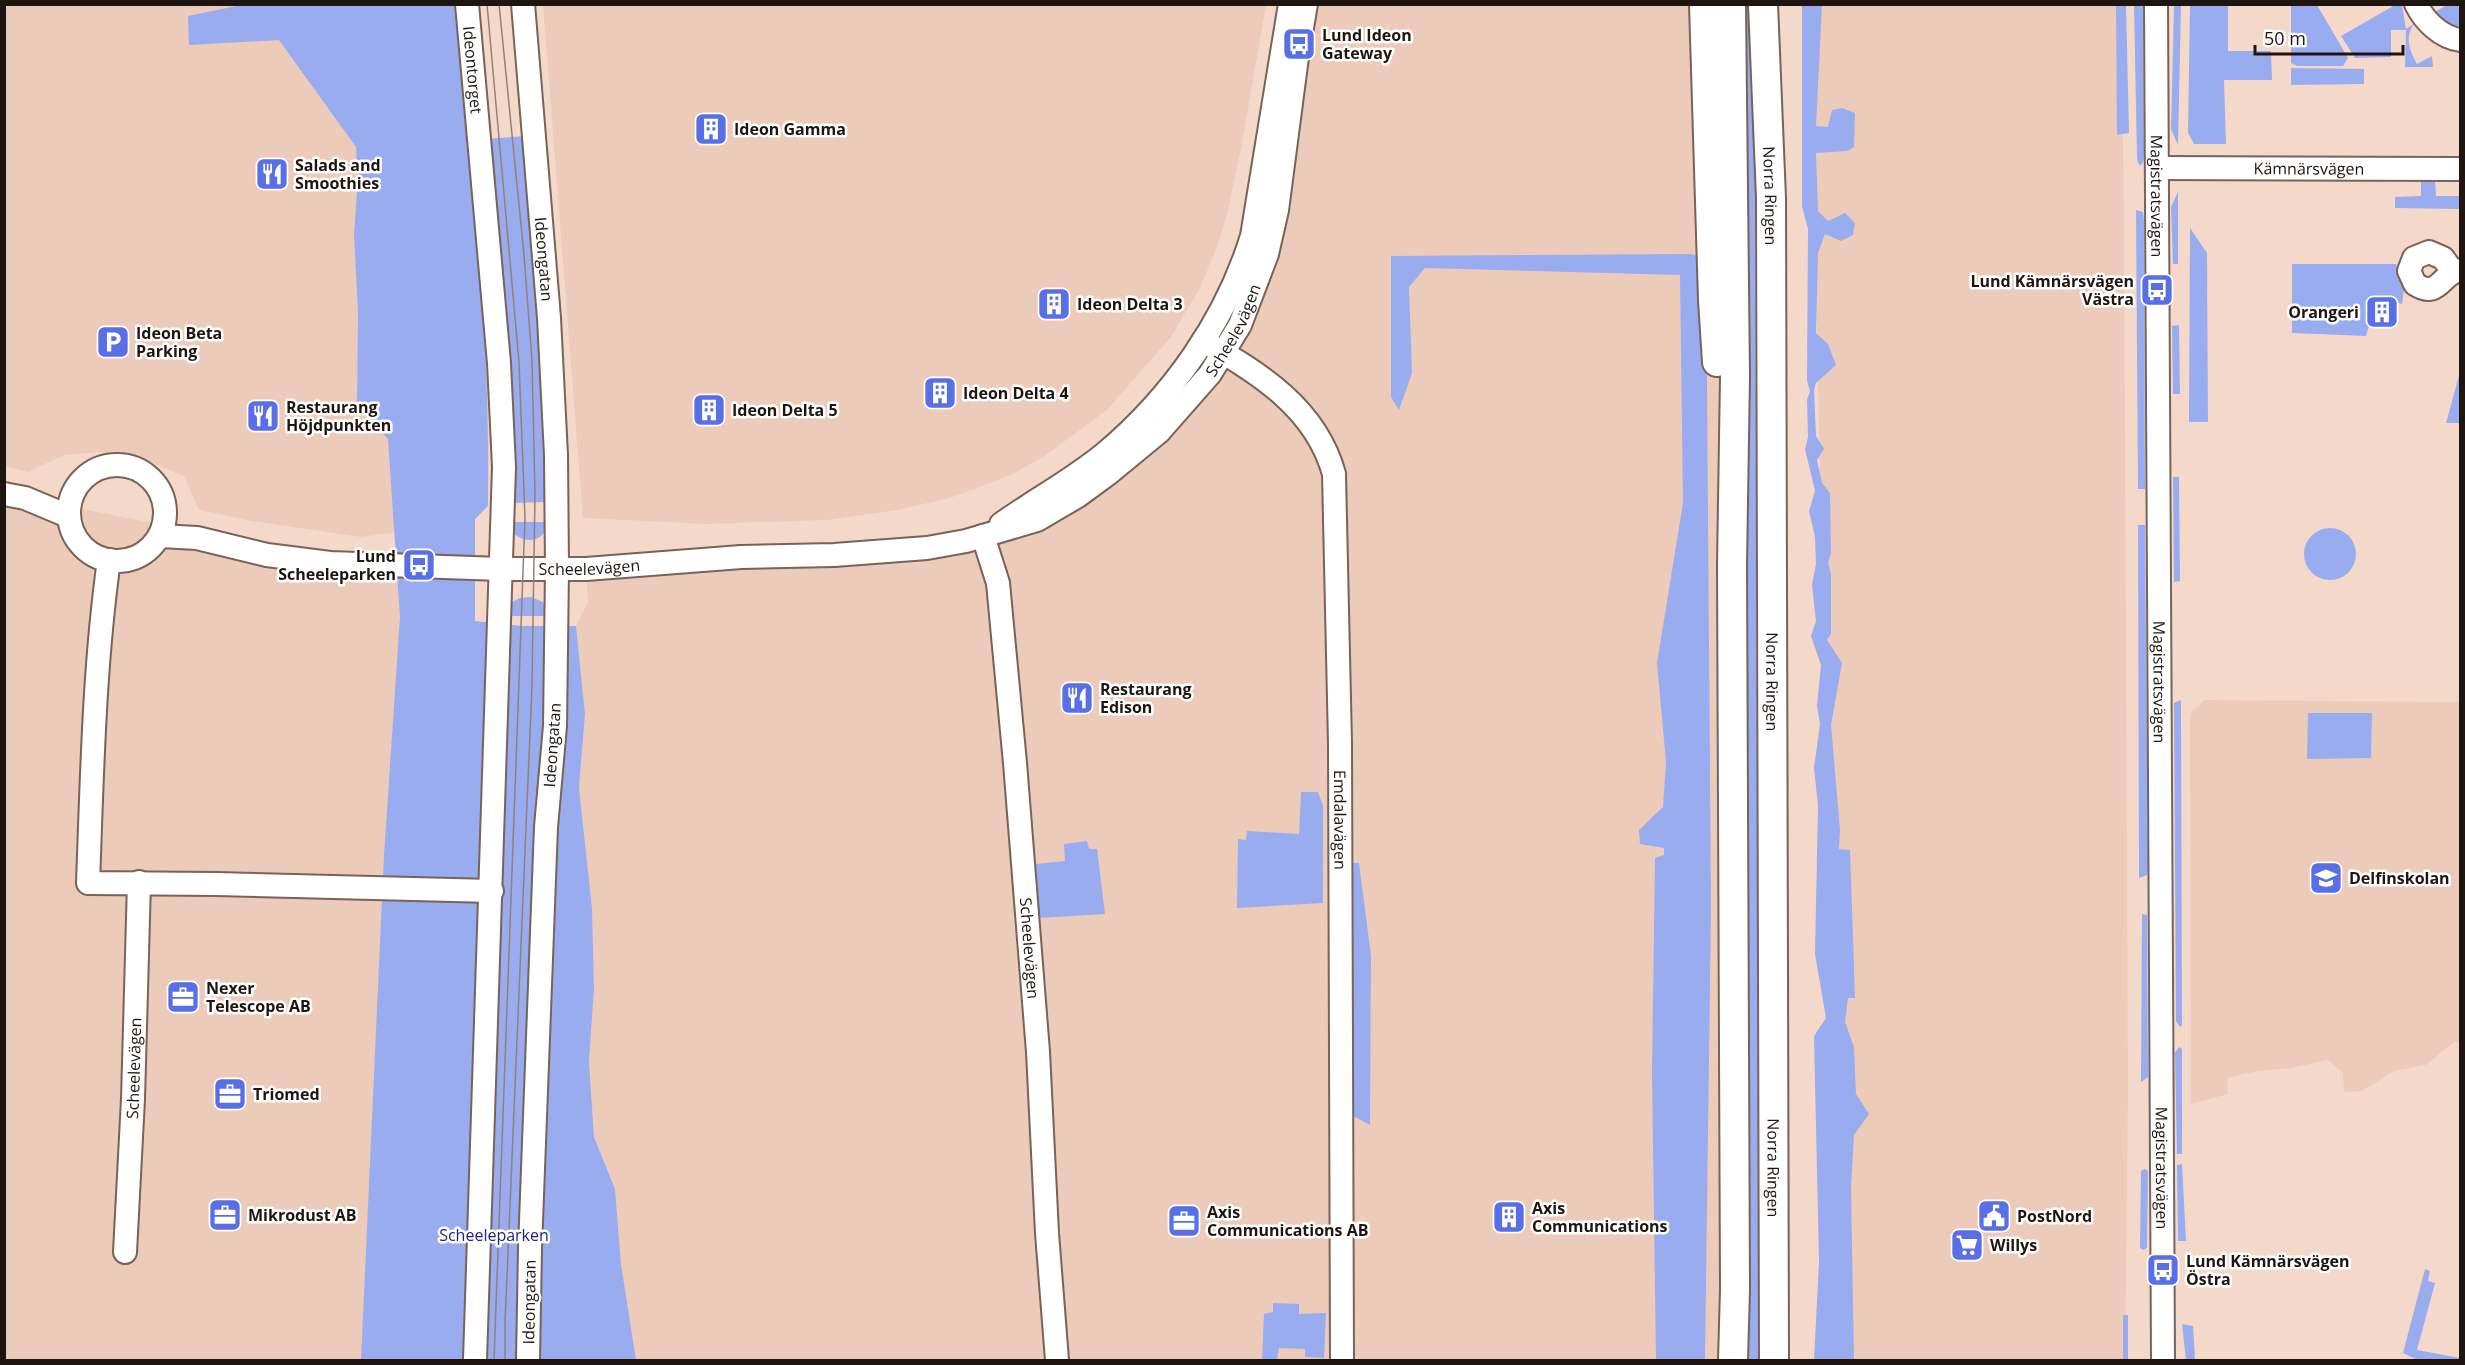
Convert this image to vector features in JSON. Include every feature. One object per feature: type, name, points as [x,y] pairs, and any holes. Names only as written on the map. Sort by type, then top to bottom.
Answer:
[{"type":"main road","points":[[1704,4],[1713,300],[1732,565]]},
{"type":"main road","points":[[1731,4],[1735,364],[1732,565],[1735,1256],[1733,1360]]},
{"type":"main road","name":"Norra Ringen","points":[[1763,4],[1771,210],[1774,1360]]},
{"type":"street","name":"Ideontorget","points":[[467,4],[499,363],[504,518],[501,569]]},
{"type":"street","name":"Ideongatan","points":[[523,4],[549,318],[556,455],[557,569],[555,726],[546,827],[528,1360]]},
{"type":"street","name":"Scheelevägen","points":[[983,536],[1103,454],[1166,393],[1203,340],[1226,301],[1246,256],[1252,236],[1290,4]]},
{"type":"street","name":"Scheelevägen","points":[[163,526],[196,538],[267,555],[330,562],[501,569],[598,569],[741,557],[834,555],[908,550],[947,545],[1037,520],[1078,496],[1159,432],[1210,374],[1246,312],[1267,254],[1277,210],[1306,4]]},
{"type":"street","name":"Magistratsvägen","points":[[2156,4],[2163,1360]]},
{"type":"street","points":[[2416,4],[2438,31],[2460,40]]},
{"type":"street","name":"Kämnärsvägen","points":[[2157,168],[2460,169]]},
{"type":"street","name":"Emdalavägen","points":[[1203,340],[1224,352],[1275,389],[1304,415],[1323,445],[1335,481],[1340,744],[1342,1360]]},
{"type":"street","points":[[111,464],[137,468],[155,482],[165,502],[163,526],[151,549],[136,559],[110,560],[89,551],[73,534],[68,516],[73,493],[84,478],[111,464]]},
{"type":"street","points":[[15,496],[73,493]]},
{"type":"street","points":[[15,496],[68,516]]},
{"type":"street","name":"Scheelevägen","points":[[983,536],[998,583],[1014,753],[1038,1052],[1047,1233],[1058,1360]]},
{"type":"street","points":[[110,560],[103,602],[96,699],[88,883],[139,882],[492,891]]},
{"type":"street","points":[[475,1360],[501,569]]},
{"type":"street","name":"Scheelevägen","points":[[125,1252],[133,1099],[139,882]]},
{"type":"shaded area","points":[[543,4],[1266,5],[1243,138],[1228,211],[1217,247],[1200,288],[1171,337],[1107,410],[1046,455],[1013,474],[950,498],[897,510],[827,520],[706,524],[583,518]]},
{"type":"shaded area","points":[[4,5],[462,5],[483,271],[489,448],[488,506],[399,532],[361,537],[252,521],[199,510],[184,476],[134,455],[100,452],[64,455],[28,472],[5,466]]},
{"type":"shaded area","points":[[1306,5],[1731,5],[1733,1360],[636,1360],[621,1264],[615,1189],[594,1137],[589,1062],[594,989],[592,908],[579,788],[585,714],[576,626],[588,602],[586,569],[966,541],[1189,398],[1212,346]]},
{"type":"shaded area","points":[[1810,5],[2121,5],[2128,1091],[2125,1360],[1839,1360]]},
{"type":"shaded area","points":[[4,494],[154,523],[267,555],[419,565],[439,1360],[5,1360]]},
{"type":"shaded area","name":"Delfinskolan","points":[[2204,700],[2460,702],[2460,1042],[2454,1042],[2426,1065],[2394,1071],[2362,1091],[2344,1092],[2343,1073],[2328,1060],[2292,1068],[2258,1071],[2227,1078],[2228,1094],[2191,1104],[2190,714]]},
{"type":"green space","name":"Scheeleparken","points":[[246,4],[462,5],[481,255],[487,381],[488,506],[475,519],[475,621],[523,626],[576,626],[585,714],[579,788],[592,908],[594,989],[589,1062],[594,1137],[615,1189],[621,1264],[636,1360],[361,1360],[384,855],[400,617],[388,439],[357,407],[358,312],[354,235],[358,178],[356,147],[279,40],[189,45],[188,16]]},
{"type":"green space","points":[[1741,5],[1751,5],[1755,178],[1759,1360],[1746,1360]]},
{"type":"green space","points":[[1802,5],[1822,5],[1816,126],[1828,127],[1832,110],[1842,108],[1855,113],[1854,147],[1847,151],[1816,153],[1818,211],[1828,221],[1845,213],[1855,223],[1853,235],[1841,241],[1825,234],[1818,253],[1816,333],[1828,344],[1836,365],[1816,383],[1814,390],[1816,436],[1824,449],[1817,460],[1822,483],[1830,493],[1831,553],[1828,563],[1831,574],[1831,634],[1827,640],[1842,663],[1831,725],[1840,830],[1839,849],[1850,850],[1855,998],[1848,998],[1845,1022],[1854,1047],[1856,1094],[1869,1114],[1854,1135],[1851,1188],[1854,1360],[1814,1360],[1819,1262],[1814,1036],[1826,1018],[1815,954],[1818,806],[1814,768],[1820,724],[1817,706],[1821,665],[1811,636],[1816,621],[1812,585],[1816,564],[1815,537],[1809,511],[1815,491],[1805,449],[1808,437],[1807,400],[1810,391],[1807,381],[1808,229],[1802,206]]},
{"type":"green space","points":[[2116,5],[2126,5],[2129,133],[2117,135]]},
{"type":"green space","points":[[2134,5],[2143,5],[2144,159],[2141,166],[2137,158]]},
{"type":"green space","points":[[2174,5],[2181,5],[2178,145],[2171,129]]},
{"type":"green space","points":[[2190,5],[2228,5],[2228,51],[2271,51],[2272,80],[2224,80],[2226,144],[2194,144],[2188,133]]},
{"type":"green space","points":[[2291,5],[2317,5],[2348,58],[2343,66],[2297,66],[2291,63]]},
{"type":"green space","points":[[2395,5],[2402,5],[2406,29],[2414,24],[2409,39],[2410,49],[2417,64],[2432,56],[2433,67],[2405,67],[2406,30],[2391,30],[2391,57],[2355,58],[2341,36]]},
{"type":"green space","points":[[2447,5],[2460,5],[2460,23],[2455,31],[2435,17],[2435,12]]},
{"type":"green space","points":[[2291,68],[2364,69],[2364,84],[2291,85]]},
{"type":"green space","points":[[526,136],[544,359],[549,502],[510,503],[484,139]]},
{"type":"green space","points":[[2421,181],[2435,181],[2436,196],[2460,196],[2460,209],[2395,208],[2395,197],[2421,196]]},
{"type":"green space","points":[[2178,192],[2178,264],[2173,264],[2171,207]]},
{"type":"green space","points":[[2136,210],[2143,212],[2144,220],[2145,489],[2138,489]]},
{"type":"green space","points":[[2190,228],[2207,253],[2208,422],[2189,422]]},
{"type":"green space","points":[[1689,254],[1706,256],[1711,906],[1705,1360],[1656,1360],[1652,1073],[1655,858],[1664,855],[1664,848],[1640,844],[1639,830],[1663,807],[1666,762],[1657,663],[1683,503],[1680,275],[1425,268],[1409,287],[1412,373],[1399,410],[1391,397],[1391,256]]},
{"type":"green space","points":[[2292,264],[2396,264],[2404,290],[2402,304],[2377,297],[2366,336],[2292,333]]},
{"type":"green space","points":[[2179,325],[2180,394],[2173,394],[2172,326]]},
{"type":"green space","points":[[2460,372],[2460,423],[2446,423]]},
{"type":"green space","points":[[2173,477],[2179,477],[2180,581],[2174,582]]},
{"type":"green space","points":[[510,522],[549,522],[544,533],[536,539],[526,540],[514,534]]},
{"type":"green space","points":[[2138,525],[2145,525],[2148,869],[2147,875],[2139,878]]},
{"type":"green space","points":[[2325,528],[2335,528],[2349,535],[2356,554],[2349,573],[2335,580],[2325,580],[2315,576],[2308,569],[2304,559],[2304,549],[2308,539],[2315,532]]},
{"type":"green space","points":[[531,597],[543,602],[547,616],[508,616],[512,602],[520,598]]},
{"type":"green space","points":[[2181,700],[2182,1025],[2180,1027],[2176,1021],[2174,703]]},
{"type":"green space","points":[[2308,713],[2372,713],[2371,758],[2307,759]]},
{"type":"green space","points":[[1301,792],[1318,792],[1323,806],[1323,903],[1237,908],[1238,839],[1246,840],[1247,831],[1299,834]]},
{"type":"green space","points":[[1087,841],[1089,849],[1097,849],[1105,914],[1039,918],[1036,864],[1065,861],[1064,844]]},
{"type":"green space","points":[[1348,863],[1359,863],[1371,956],[1370,1125],[1353,1116],[1353,958]]},
{"type":"green space","points":[[2142,914],[2147,915],[2148,1077],[2141,1082]]},
{"type":"green space","points":[[2179,1047],[2182,1049],[2182,1154],[2177,1154],[2175,1053]]},
{"type":"green space","points":[[2182,1164],[2186,1241],[2178,1241],[2177,1165]]},
{"type":"green space","points":[[2145,1169],[2148,1171],[2147,1248],[2143,1250],[2140,1248],[2141,1171]]},
{"type":"green space","points":[[2425,1269],[2430,1271],[2428,1281],[2435,1283],[2417,1350],[2460,1358],[2460,1360],[2418,1360],[2403,1353]]},
{"type":"green space","points":[[1273,1303],[1299,1304],[1299,1314],[1326,1313],[1324,1358],[1305,1357],[1305,1349],[1279,1348],[1277,1360],[1262,1360],[1264,1314],[1273,1312]]},
{"type":"green space","points":[[2123,1315],[2128,1315],[2128,1360],[2123,1360]]},
{"type":"green space","points":[[2182,1324],[2193,1326],[2195,1360],[2186,1360]]},
{"type":"tram line","points":[[487,4],[519,362],[525,518],[494,1360]]},
{"type":"tram line","points":[[499,4],[532,360],[535,494],[532,686],[505,1360]]},
{"type":"place","name":"Lund Ideon Gateway","points":[[1299,44]]},
{"type":"place","name":"Ideon Gamma","points":[[711,129]]},
{"type":"place","name":"Salads and Smoothies","points":[[272,174]]},
{"type":"place","name":"Lund Kämnärsvägen Västra","points":[[2157,290]]},
{"type":"place","name":"Ideon Delta 3","points":[[1054,304]]},
{"type":"place","name":"Orangeri","points":[[2382,312]]},
{"type":"place","name":"Ideon Beta Parking","points":[[113,342]]},
{"type":"place","name":"Ideon Delta 4","points":[[940,393]]},
{"type":"place","name":"Ideon Delta 5","points":[[709,410]]},
{"type":"place","name":"Restaurang Höjdpunkten","points":[[263,416]]},
{"type":"place","name":"Lund Scheeleparken","points":[[419,565]]},
{"type":"place","name":"Restaurang Edison","points":[[1077,698]]},
{"type":"place","name":"Delfinskolan","points":[[2326,878]]},
{"type":"place","name":"Nexer Telescope AB","points":[[183,997]]},
{"type":"place","name":"Triomed","points":[[230,1094]]},
{"type":"place","name":"Mikrodust AB","points":[[225,1215]]},
{"type":"place","name":"PostNord","points":[[1994,1216]]},
{"type":"place","name":"Axis Communications","points":[[1509,1217]]},
{"type":"place","name":"Axis Communications AB","points":[[1184,1221]]},
{"type":"place","name":"Willys","points":[[1967,1245]]},
{"type":"place","name":"Lund Kämnärsvägen Östra","points":[[2163,1270]]}]
